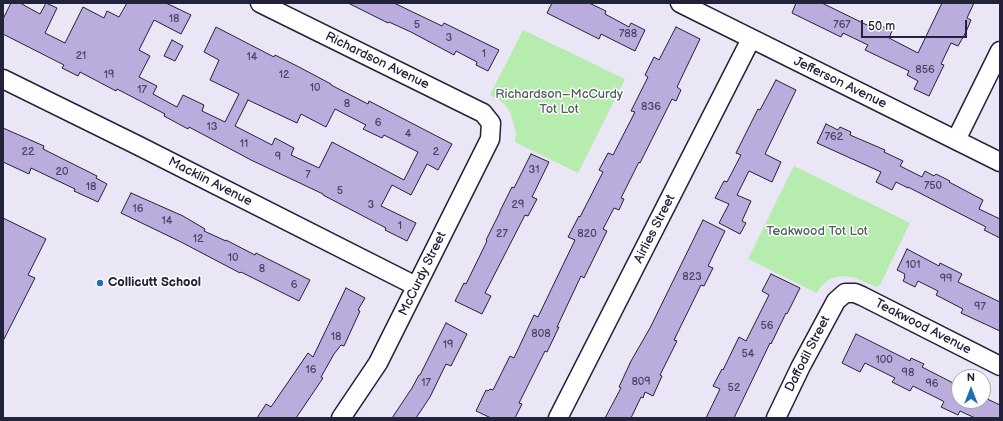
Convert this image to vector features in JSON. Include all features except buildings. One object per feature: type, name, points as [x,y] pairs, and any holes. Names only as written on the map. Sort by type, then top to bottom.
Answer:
[{"type":"street","name":"Richardson Avenue","points":[[260,3],[482,113],[491,123]]},
{"type":"street","name":"Jefferson Avenue","points":[[680,3],[1000,162]]},
{"type":"street","name":"Airlies Street","points":[[558,418],[751,39]]},
{"type":"street","points":[[956,140],[1000,51]]},
{"type":"street","name":"Macklin Avenue","points":[[3,79],[416,286]]},
{"type":"street","name":"McCurdy Street","points":[[341,418],[378,363],[490,139],[491,123]]},
{"type":"street","name":"Teakwood Avenue","points":[[844,293],[854,293],[862,296],[1000,366]]},
{"type":"street","name":"Daffodil Street","points":[[776,418],[801,366],[836,301],[844,293]]},
{"type":"green space","name":"Richardson–McCurdy Tot Lot","points":[[523,30],[625,79],[578,173],[515,142],[516,133],[507,107],[501,101],[490,95]]},
{"type":"green space","name":"Teakwood Tot Lot","points":[[794,166],[910,223],[880,285],[877,287],[853,277],[840,276],[830,279],[822,285],[817,293],[748,259]]},
{"type":"place","name":"Collicutt School","points":[[100,283]]}]
